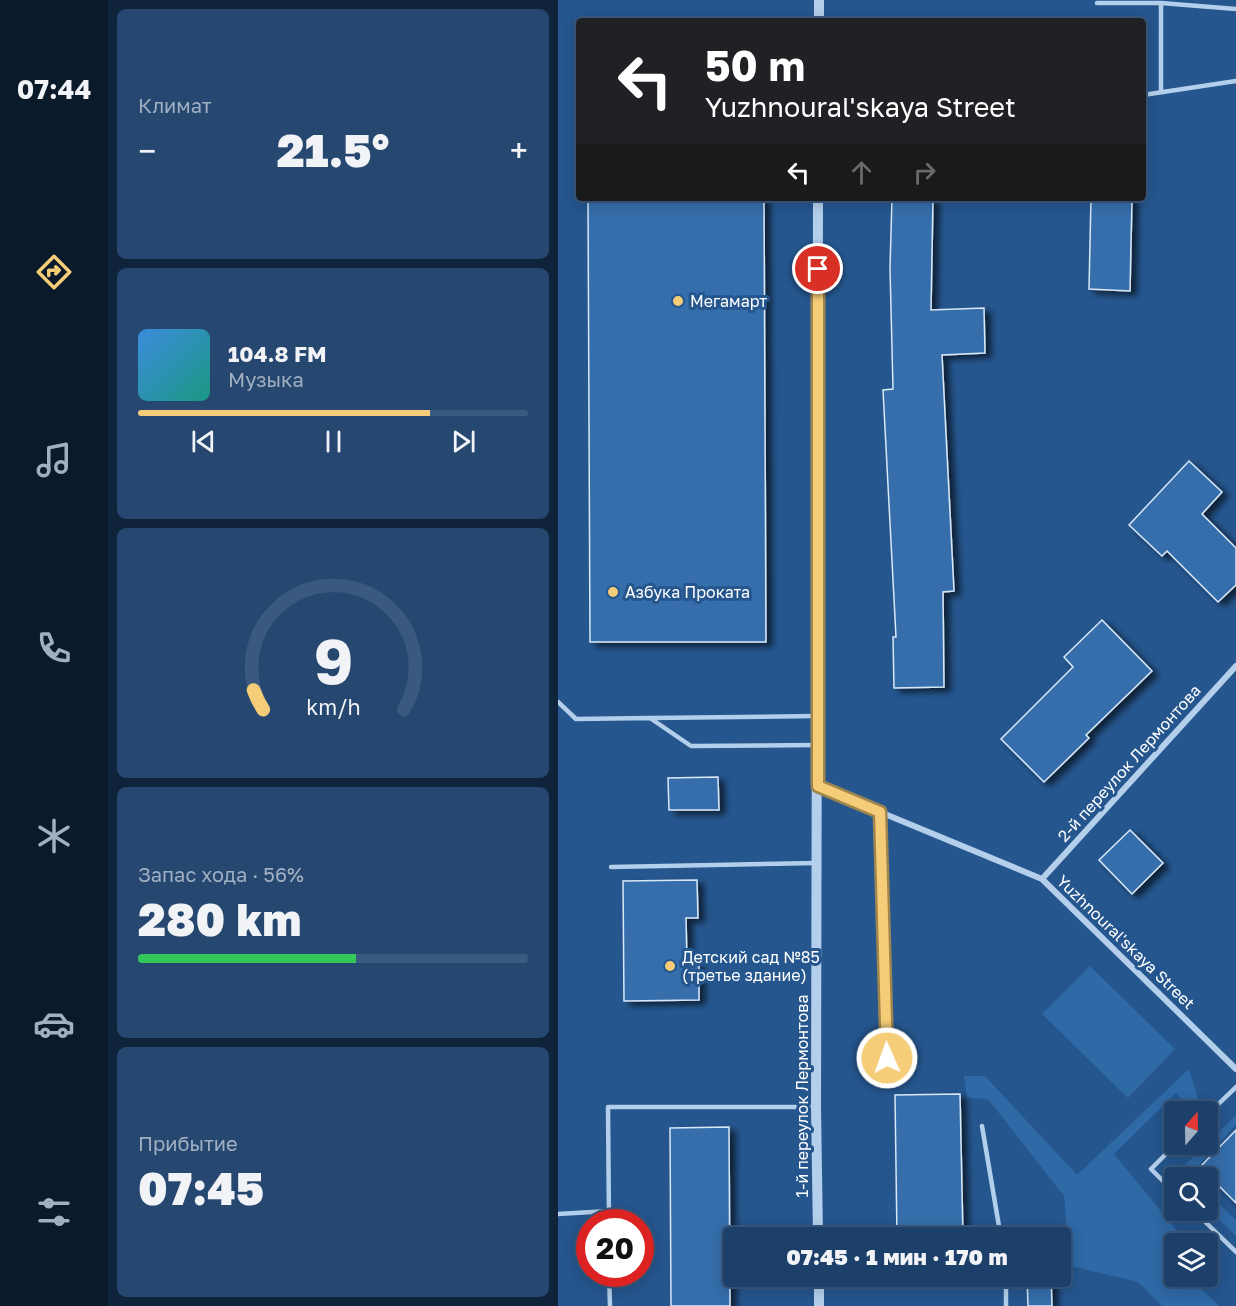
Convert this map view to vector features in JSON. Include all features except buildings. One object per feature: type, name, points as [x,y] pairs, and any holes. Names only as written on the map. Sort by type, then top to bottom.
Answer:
[{"type":"street","points":[[819,0],[819,18]]},
{"type":"street","name":"1-й переулок Лермонтова","points":[[818,201],[816,1107],[818,1227]]},
{"type":"street","name":"2-й переулок Лермонтова","points":[[1042,879],[1236,666]]},
{"type":"street","name":"Yuzhnoural'skaya Street","points":[[818,786],[1042,879],[1236,1069]]},
{"type":"street","points":[[819,1287],[819,1306]]},
{"type":"lane","points":[[1097,3],[1161,3],[1236,9]]},
{"type":"lane","points":[[1161,3],[1161,92]]},
{"type":"lane","points":[[1146,94],[1236,81]]},
{"type":"lane","points":[[558,702],[576,719],[818,716]]},
{"type":"lane","points":[[650,718],[691,746],[817,745]]},
{"type":"lane","points":[[880,812],[887,1058]]},
{"type":"lane","points":[[610,867],[817,863]]},
{"type":"lane","points":[[1218,1104],[1236,1087]]},
{"type":"lane","points":[[609,1209],[608,1107],[816,1107]]},
{"type":"lane","points":[[982,1126],[999,1227]]},
{"type":"lane","points":[[1164,1182],[1151,1169],[1165,1155]]},
{"type":"lane","points":[[558,1214],[576,1213]]},
{"type":"lane","points":[[1204,1221],[1236,1252]]},
{"type":"lane","points":[[609,1287],[610,1306]]},
{"type":"lane","points":[[1006,1287],[1006,1306]]},
{"type":"shaded area","points":[[1090,966],[1175,1049],[1128,1098],[1042,1014]]},
{"type":"shaded area","points":[[1189,1069],[1199,1101],[1184,1101],[1176,1093],[1168,1101],[1164,1101],[1164,1105],[1114,1154],[1164,1215],[1164,1221],[1169,1221],[1179,1233],[1164,1233],[1164,1287],[1199,1287],[1219,1306],[1162,1306],[1138,1282],[1071,1266],[1071,1227],[1067,1227],[1064,1196],[988,1099],[967,1098],[964,1076],[985,1076],[1077,1175]]},
{"type":"shaded area","points":[[1236,1115],[1236,1125],[1218,1144],[1218,1133]]},
{"type":"shaded area","points":[[1195,1155],[1208,1155],[1197,1167],[1184,1167]]},
{"type":"shaded area","points":[[1218,1205],[1236,1220],[1236,1236],[1218,1219]]},
{"type":"place","name":"Мегамарт","points":[[678,301]]},
{"type":"place","name":"Азбука Проката","points":[[613,592]]},
{"type":"place","name":"Детский сад №85 (третье здание)","points":[[670,966]]},
{"type":"route","points":[[818,269],[818,786],[880,812],[887,1058]]}]
